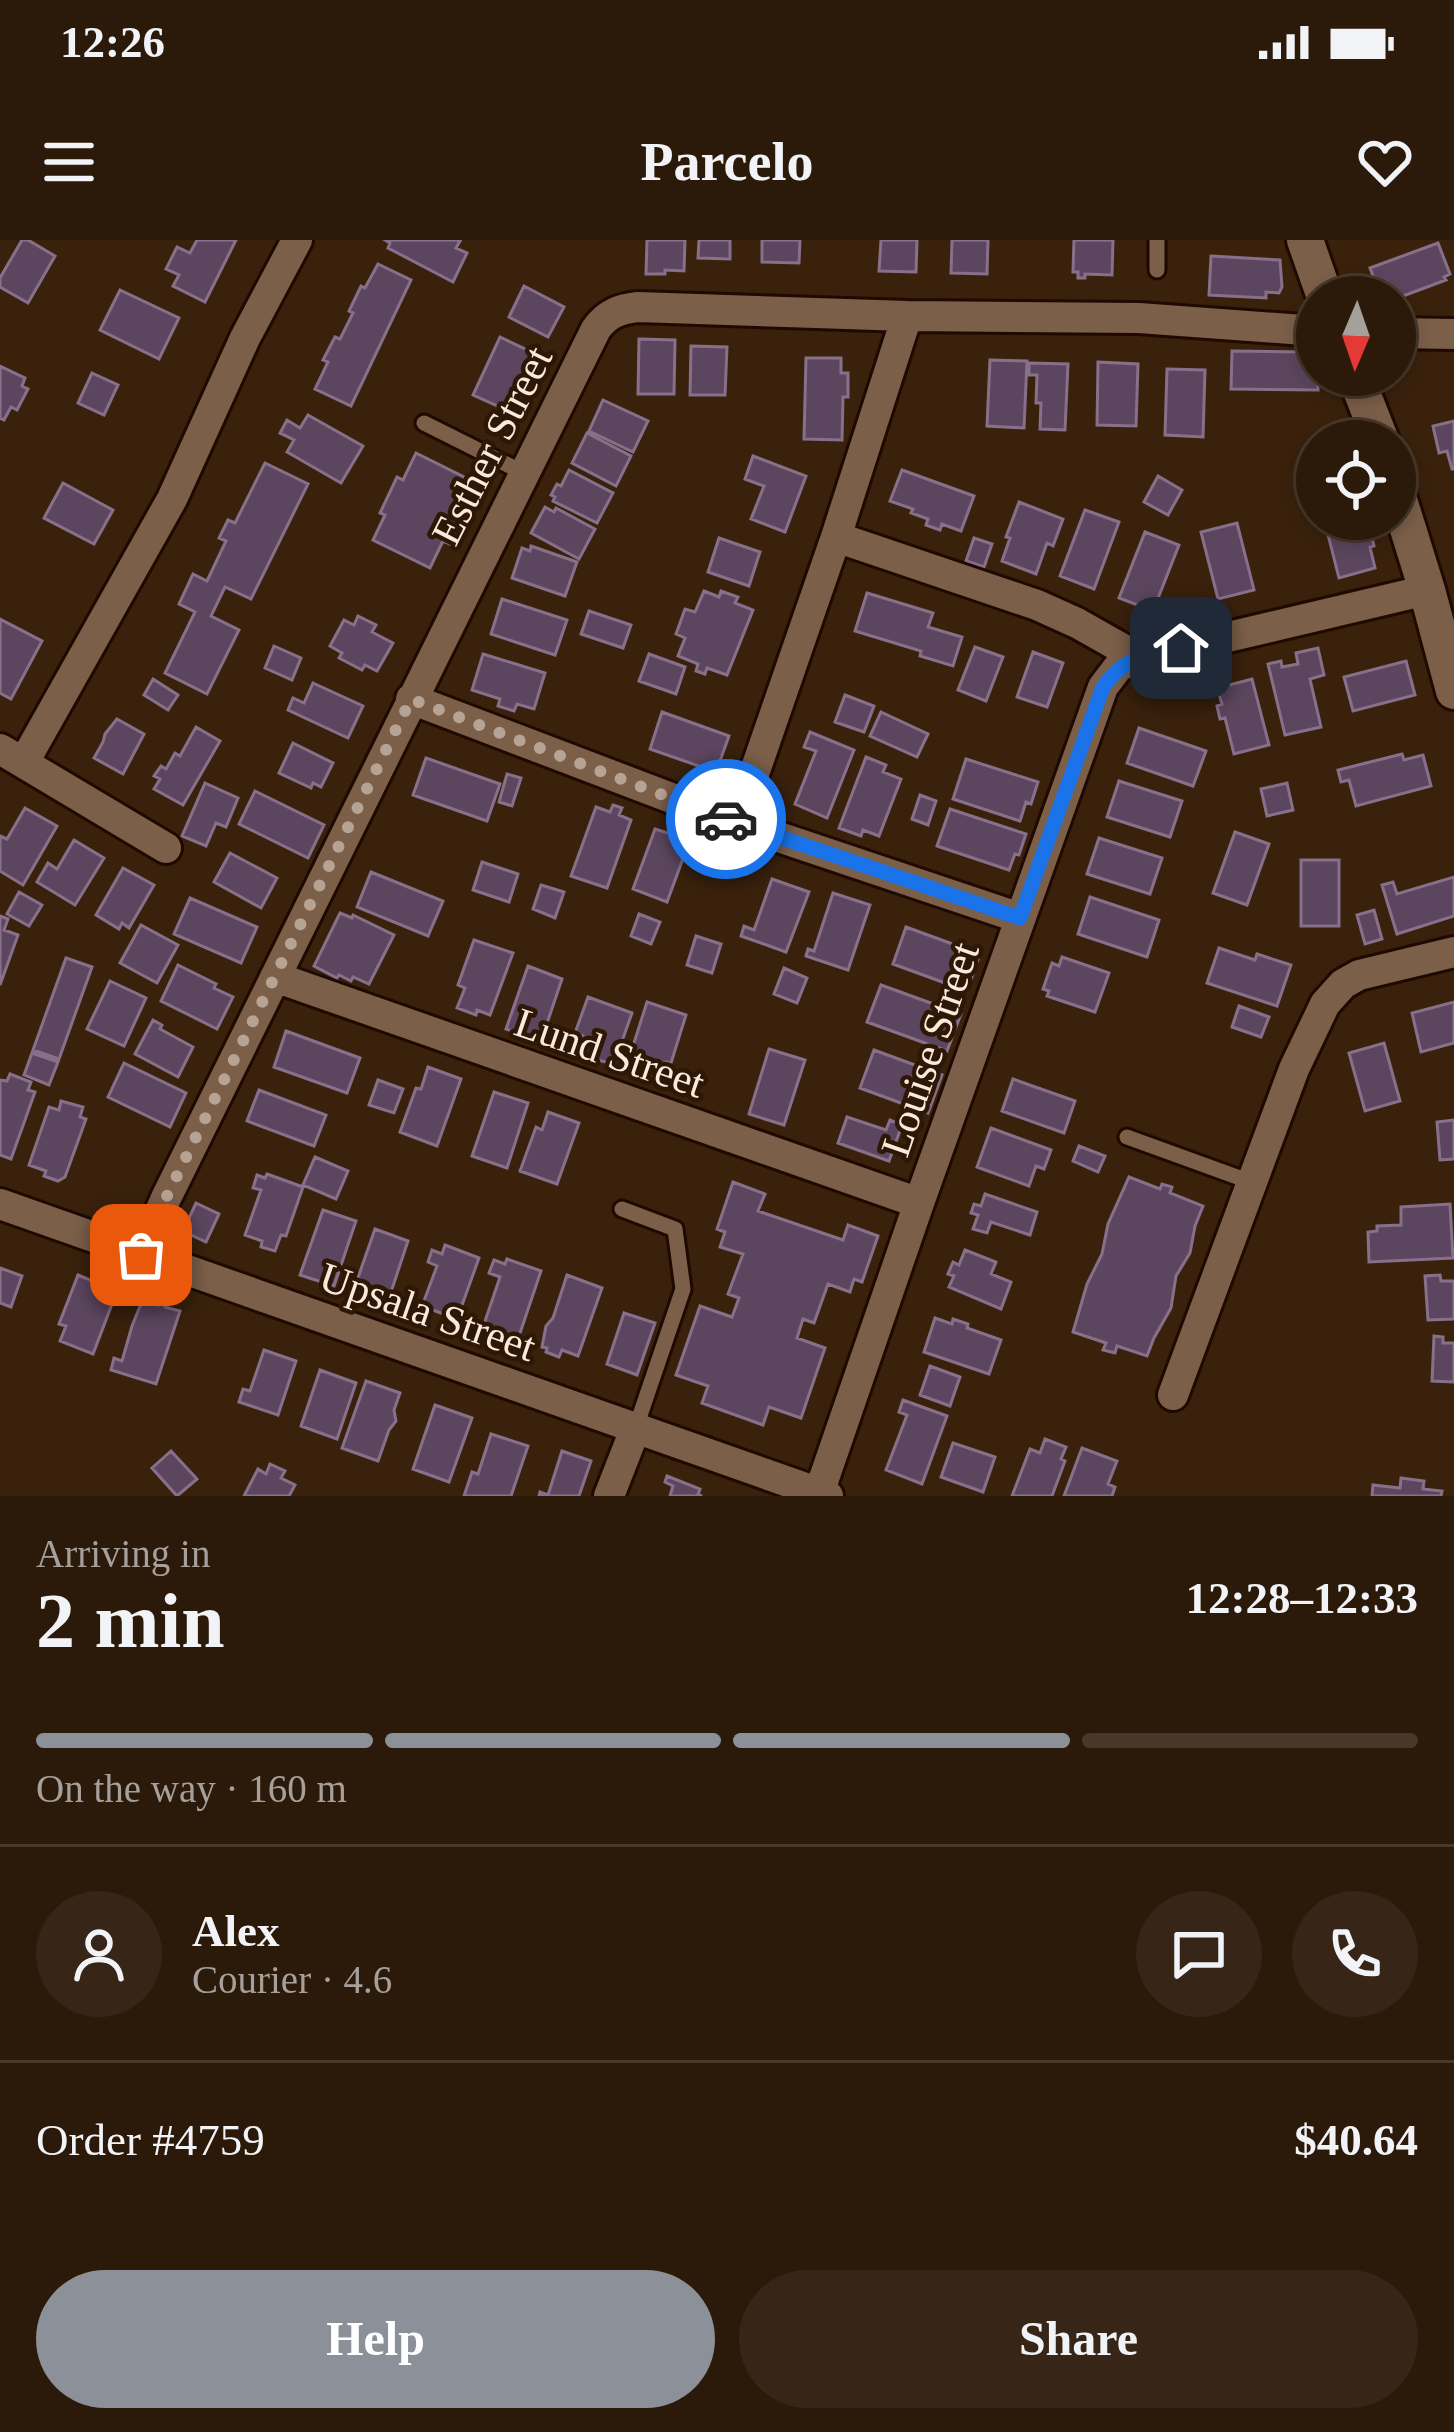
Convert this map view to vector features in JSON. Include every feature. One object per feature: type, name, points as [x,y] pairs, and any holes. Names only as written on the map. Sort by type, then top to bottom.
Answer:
[{"type":"street","points":[[166,848],[12,756],[172,499],[245,338],[297,240]]},
{"type":"street","points":[[1305,240],[1318,276]]},
{"type":"street","name":"Esther Street","points":[[141,1255],[411,699],[606,316],[638,307],[1139,318],[1296,329]]},
{"type":"street","points":[[737,823],[907,316]]},
{"type":"street","points":[[1416,333],[1454,334]]},
{"type":"street","points":[[836,537],[1037,605],[1138,658],[1427,590]]},
{"type":"street","points":[[1411,540],[1454,691]]},
{"type":"street","name":"Louise Street","points":[[824,1495],[919,1203],[1103,687],[1119,666],[1138,658]]},
{"type":"street","points":[[411,699],[737,823],[1020,918]]},
{"type":"street","points":[[1173,1394],[1294,1069],[1325,1004],[1359,975],[1454,952]]},
{"type":"street","name":"Lund Street","points":[[275,977],[919,1203]]},
{"type":"street","name":"Upsala Street","points":[[0,1204],[824,1495]]},
{"type":"street","points":[[609,1496],[636,1427]]},
{"type":"lane","points":[[1157,240],[1157,270]]},
{"type":"lane","points":[[424,423],[524,472]]},
{"type":"lane","points":[[1126,1137],[1251,1183]]},
{"type":"lane","points":[[622,1209],[676,1229],[682,1289],[636,1427]]},
{"type":"building","points":[[22,240],[55,256],[28,303],[0,287],[0,278]]},
{"type":"building","points":[[197,240],[236,240],[205,302],[173,286],[179,275],[166,269],[177,247],[190,253]]},
{"type":"building","points":[[385,240],[457,240],[456,248],[467,253],[453,282],[388,248],[390,243]]},
{"type":"building","points":[[647,240],[685,240],[684,271],[646,274]]},
{"type":"building","points":[[699,240],[730,240],[730,259],[698,258]]},
{"type":"building","points":[[762,240],[800,240],[799,263],[762,262]]},
{"type":"building","points":[[881,240],[917,240],[916,272],[879,271]]},
{"type":"building","points":[[952,240],[988,240],[987,274],[951,273]]},
{"type":"building","points":[[1074,240],[1113,240],[1112,275],[1078,278],[1078,272],[1073,272]]},
{"type":"building","points":[[1438,243],[1450,274],[1416,291],[1416,276],[1373,276],[1370,268]]},
{"type":"building","points":[[1211,256],[1280,260],[1282,287],[1279,293],[1266,292],[1266,298],[1209,295]]},
{"type":"building","points":[[378,264],[411,280],[351,406],[315,389],[328,362],[323,360],[335,337],[340,339],[361,286],[365,288]]},
{"type":"building","points":[[524,286],[564,307],[548,337],[509,317]]},
{"type":"building","points":[[120,290],[179,318],[159,359],[100,330]]},
{"type":"building","points":[[500,337],[540,356],[513,413],[473,395]]},
{"type":"building","points":[[639,339],[675,340],[674,394],[638,394]]},
{"type":"building","points":[[691,346],[727,347],[725,395],[690,395]]},
{"type":"building","points":[[1232,351],[1296,352],[1296,390],[1231,389]]},
{"type":"building","points":[[806,358],[841,358],[841,373],[848,373],[842,440],[804,439]]},
{"type":"building","points":[[990,360],[1027,361],[1024,428],[987,426]]},
{"type":"building","points":[[1098,362],[1138,364],[1136,426],[1097,425]]},
{"type":"building","points":[[1029,363],[1068,364],[1065,430],[1040,429],[1037,375],[1029,375]]},
{"type":"building","points":[[0,366],[25,378],[22,386],[28,389],[17,410],[11,407],[4,420],[0,418]]},
{"type":"building","points":[[1167,369],[1205,370],[1203,437],[1165,435]]},
{"type":"building","points":[[92,373],[118,385],[104,415],[78,403]]},
{"type":"building","points":[[603,400],[648,421],[633,452],[589,431]]},
{"type":"building","points":[[308,415],[363,446],[341,483],[287,452],[294,440],[280,433],[287,420],[300,428]]},
{"type":"building","points":[[1454,421],[1452,469],[1447,451],[1439,453],[1433,426]]},
{"type":"building","points":[[587,433],[631,456],[616,486],[572,463]]},
{"type":"building","points":[[416,453],[472,481],[459,507],[466,511],[450,544],[443,541],[430,568],[373,540],[397,477],[403,480]]},
{"type":"building","points":[[753,456],[806,476],[785,532],[751,519],[764,486],[745,479]]},
{"type":"building","points":[[265,463],[308,484],[251,599],[225,587],[211,616],[239,630],[207,694],[165,673],[195,612],[179,604],[193,574],[207,581],[226,541],[219,538],[228,520],[235,523]]},
{"type":"building","points":[[569,470],[613,493],[597,523],[553,501],[551,495]]},
{"type":"building","points":[[902,470],[974,496],[961,531],[942,524],[940,530],[926,525],[928,519],[911,513],[913,509],[890,501]]},
{"type":"building","points":[[1158,476],[1182,490],[1168,515],[1144,502]]},
{"type":"building","points":[[63,483],[113,510],[94,544],[44,518]]},
{"type":"building","points":[[1019,502],[1063,519],[1053,546],[1047,543],[1036,574],[1002,561]]},
{"type":"building","points":[[545,507],[595,529],[579,559],[531,533]]},
{"type":"building","points":[[1085,510],[1119,522],[1094,589],[1060,576]]},
{"type":"building","points":[[1237,523],[1254,590],[1218,599],[1201,532]]},
{"type":"building","points":[[1145,532],[1179,545],[1153,611],[1119,598]]},
{"type":"building","points":[[719,538],[760,552],[749,586],[708,572]]},
{"type":"building","points":[[974,538],[992,544],[984,567],[966,561]]},
{"type":"building","points":[[1329,540],[1373,540],[1375,568],[1339,578]]},
{"type":"building","points":[[531,546],[577,562],[565,596],[512,578],[522,548],[530,551]]},
{"type":"building","points":[[704,591],[738,597],[735,603],[753,610],[727,675],[707,668],[705,674],[696,671],[698,664],[678,656],[685,638],[676,634],[685,609],[695,612]]},
{"type":"building","points":[[867,593],[933,613],[928,627],[962,637],[953,666],[855,631]]},
{"type":"building","points":[[502,599],[567,620],[555,655],[491,634]]},
{"type":"building","points":[[589,611],[631,625],[623,648],[581,634]]},
{"type":"building","points":[[358,616],[376,625],[372,632],[393,643],[377,671],[365,665],[362,670],[339,658],[342,653],[330,646],[344,620],[354,625]]},
{"type":"building","points":[[0,619],[42,641],[11,699],[0,693]]},
{"type":"building","points":[[274,646],[301,658],[292,680],[265,668]]},
{"type":"building","points":[[975,647],[1003,657],[986,701],[958,690]]},
{"type":"building","points":[[1318,648],[1324,675],[1310,679],[1321,727],[1285,735],[1268,664],[1298,664],[1296,653]]},
{"type":"building","points":[[1033,652],[1063,663],[1047,707],[1017,697]]},
{"type":"building","points":[[483,654],[545,673],[534,709],[517,704],[514,711],[498,706],[500,699],[472,690]]},
{"type":"building","points":[[649,654],[685,667],[676,694],[639,681]]},
{"type":"building","points":[[1406,661],[1415,695],[1353,711],[1344,677]]},
{"type":"building","points":[[153,679],[178,695],[168,710],[144,695]]},
{"type":"building","points":[[1252,679],[1269,745],[1234,754],[1225,718],[1220,719],[1217,688]]},
{"type":"building","points":[[313,683],[363,706],[348,738],[288,710],[293,698],[304,703]]},
{"type":"building","points":[[845,695],[874,706],[864,732],[835,722]]},
{"type":"building","points":[[662,712],[729,736],[716,772],[650,749]]},
{"type":"building","points":[[881,712],[928,734],[917,757],[870,736]]},
{"type":"building","points":[[117,719],[144,734],[123,774],[94,758]]},
{"type":"building","points":[[196,727],[220,741],[183,805],[154,789],[160,779],[154,776],[161,766],[166,769],[175,753],[180,756]]},
{"type":"building","points":[[1139,728],[1206,751],[1193,786],[1127,763]]},
{"type":"building","points":[[810,732],[854,750],[827,818],[795,804],[816,751],[804,747]]},
{"type":"building","points":[[293,743],[333,763],[321,787],[313,783],[311,788],[279,773]]},
{"type":"building","points":[[1402,754],[1404,760],[1423,755],[1431,786],[1356,806],[1349,780],[1341,782],[1338,770]]},
{"type":"building","points":[[866,757],[886,765],[883,772],[901,779],[879,836],[839,828]]},
{"type":"building","points":[[426,758],[500,784],[487,821],[413,795]]},
{"type":"building","points":[[966,759],[1038,782],[1020,821],[953,799]]},
{"type":"building","points":[[507,774],[521,778],[512,806],[499,802]]},
{"type":"building","points":[[1119,781],[1182,801],[1170,837],[1107,817]]},
{"type":"building","points":[[205,783],[238,798],[226,827],[216,823],[206,846],[182,836]]},
{"type":"building","points":[[1287,783],[1293,810],[1267,816],[1261,789]]},
{"type":"building","points":[[255,791],[324,825],[308,858],[239,824]]},
{"type":"building","points":[[920,795],[936,801],[928,825],[912,819]]},
{"type":"building","points":[[613,805],[622,808],[619,815],[631,820],[607,888],[571,876],[596,807],[610,812]]},
{"type":"building","points":[[25,808],[57,826],[23,885],[0,871],[0,836],[7,839]]},
{"type":"building","points":[[950,809],[1026,834],[1009,870],[937,846]]},
{"type":"building","points":[[655,829],[688,845],[667,902],[633,889]]},
{"type":"building","points":[[1235,832],[1269,844],[1247,905],[1213,893]]},
{"type":"building","points":[[1099,838],[1162,858],[1150,894],[1087,874]]},
{"type":"building","points":[[74,840],[104,858],[75,905],[37,882],[48,863],[57,869]]},
{"type":"building","points":[[230,853],[277,878],[261,908],[214,882]]},
{"type":"building","points":[[1301,860],[1339,860],[1339,926],[1301,926]]},
{"type":"building","points":[[482,862],[518,874],[509,902],[473,890]]},
{"type":"building","points":[[123,868],[154,885],[129,928],[122,923],[119,929],[96,915]]},
{"type":"building","points":[[371,872],[443,901],[428,936],[357,907]]},
{"type":"building","points":[[1454,877],[1454,916],[1397,934],[1382,885],[1393,882],[1397,894]]},
{"type":"building","points":[[772,879],[809,892],[786,952],[741,936],[744,926],[754,930]]},
{"type":"building","points":[[541,885],[564,892],[555,918],[533,909]]},
{"type":"building","points":[[19,892],[42,905],[29,926],[7,914]]},
{"type":"building","points":[[833,893],[870,905],[848,970],[806,956],[808,949],[814,951]]},
{"type":"building","points":[[1090,897],[1159,920],[1147,957],[1078,934]]},
{"type":"building","points":[[190,898],[257,927],[241,963],[174,934]]},
{"type":"building","points":[[1374,910],[1382,939],[1365,944],[1357,915]]},
{"type":"building","points":[[340,913],[394,935],[369,984],[353,977],[351,981],[337,978],[314,966]]},
{"type":"building","points":[[639,914],[660,922],[651,944],[631,936]]},
{"type":"building","points":[[0,916],[8,919],[4,930],[18,935],[0,985]]},
{"type":"building","points":[[141,925],[178,945],[157,983],[120,963]]},
{"type":"building","points":[[906,927],[980,954],[967,991],[893,964]]},
{"type":"building","points":[[696,936],[721,944],[712,973],[687,965]]},
{"type":"building","points":[[474,940],[513,953],[490,1015],[457,1008],[465,988],[458,985]]},
{"type":"building","points":[[1219,948],[1291,965],[1277,1006],[1207,983]]},
{"type":"building","points":[[1062,957],[1109,973],[1095,1012],[1047,996],[1049,991],[1043,989],[1052,963],[1059,966]]},
{"type":"building","points":[[66,958],[92,967],[59,1059],[33,1050]]},
{"type":"building","points":[[178,965],[233,997],[217,1029],[161,1001]]},
{"type":"building","points":[[528,966],[562,979],[541,1041],[506,1029]]},
{"type":"building","points":[[784,968],[807,978],[797,1003],[774,994]]},
{"type":"building","points":[[110,981],[146,998],[124,1046],[87,1029]]},
{"type":"building","points":[[881,985],[961,1014],[947,1051],[867,1022]]},
{"type":"building","points":[[588,997],[632,1013],[614,1064],[576,1055],[583,1036],[575,1033]]},
{"type":"building","points":[[647,1002],[686,1015],[671,1063],[666,1062],[660,1080],[626,1068]]},
{"type":"building","points":[[1454,1002],[1454,1043],[1421,1052],[1412,1013]]},
{"type":"building","points":[[1239,1006],[1269,1017],[1261,1037],[1232,1027]]},
{"type":"building","points":[[153,1020],[193,1047],[178,1077],[135,1054]]},
{"type":"building","points":[[286,1031],[360,1058],[347,1093],[274,1067]]},
{"type":"building","points":[[1384,1043],[1400,1101],[1365,1111],[1349,1053]]},
{"type":"building","points":[[769,1049],[805,1060],[784,1125],[749,1114]]},
{"type":"building","points":[[874,1050],[942,1075],[928,1113],[860,1088]]},
{"type":"building","points":[[32,1053],[58,1062],[49,1085],[24,1075]]},
{"type":"building","points":[[124,1063],[186,1093],[170,1127],[108,1097]]},
{"type":"building","points":[[428,1067],[461,1079],[437,1146],[400,1132]]},
{"type":"building","points":[[10,1074],[31,1082],[28,1090],[35,1092],[11,1159],[0,1155],[0,1080],[7,1081]]},
{"type":"building","points":[[1013,1079],[1075,1101],[1064,1133],[1002,1111]]},
{"type":"building","points":[[378,1080],[403,1089],[394,1113],[369,1105]]},
{"type":"building","points":[[259,1090],[326,1115],[314,1146],[247,1121]]},
{"type":"building","points":[[494,1092],[528,1103],[507,1168],[472,1156]]},
{"type":"building","points":[[61,1101],[83,1107],[80,1117],[86,1119],[65,1177],[58,1181],[29,1165],[49,1107],[59,1110]]},
{"type":"building","points":[[548,1112],[579,1123],[557,1184],[520,1171],[536,1127],[542,1130]]},
{"type":"building","points":[[847,1117],[886,1130],[890,1120],[902,1125],[889,1161],[838,1143]]},
{"type":"building","points":[[1454,1120],[1454,1159],[1440,1160],[1437,1122]]},
{"type":"building","points":[[991,1128],[1051,1150],[1044,1169],[1036,1166],[1029,1186],[977,1167]]},
{"type":"building","points":[[1079,1146],[1105,1156],[1098,1172],[1073,1161]]},
{"type":"building","points":[[315,1157],[348,1171],[336,1199],[303,1185]]},
{"type":"building","points":[[267,1174],[303,1187],[286,1236],[281,1235],[275,1251],[245,1235],[261,1190],[253,1188],[257,1175],[265,1178]]},
{"type":"building","points":[[1129,1177],[1160,1189],[1162,1184],[1172,1187],[1170,1193],[1203,1206],[1190,1253],[1176,1276],[1171,1308],[1147,1356],[1117,1346],[1115,1353],[1103,1350],[1106,1343],[1073,1332],[1108,1224]]},
{"type":"building","points":[[733,1182],[765,1194],[758,1211],[843,1240],[848,1225],[878,1236],[862,1282],[854,1279],[850,1292],[828,1284],[814,1323],[803,1319],[797,1338],[825,1348],[801,1418],[769,1407],[763,1425],[702,1403],[708,1386],[676,1375],[700,1306],[732,1317],[739,1298],[728,1294],[743,1254],[720,1247],[725,1232],[717,1229]]},
{"type":"building","points":[[985,1194],[1037,1212],[1030,1235],[991,1222],[987,1233],[973,1229],[978,1215],[971,1213],[974,1204],[981,1206]]},
{"type":"building","points":[[196,1203],[219,1214],[206,1242],[183,1231]]},
{"type":"building","points":[[1450,1204],[1453,1258],[1369,1262],[1368,1232],[1377,1231],[1377,1226],[1401,1225],[1401,1207]]},
{"type":"building","points":[[323,1210],[356,1221],[334,1286],[300,1275]]},
{"type":"building","points":[[375,1229],[408,1241],[388,1301],[354,1289]]},
{"type":"building","points":[[445,1245],[479,1258],[457,1319],[422,1306],[437,1266],[428,1262],[432,1250],[442,1254]]},
{"type":"building","points":[[965,1250],[996,1262],[991,1274],[1011,1282],[1001,1309],[949,1287],[953,1262],[959,1265]]},
{"type":"building","points":[[507,1259],[541,1271],[517,1342],[482,1330],[500,1277],[489,1273],[494,1260],[505,1264]]},
{"type":"building","points":[[0,1268],[22,1276],[11,1307],[0,1303]]},
{"type":"building","points":[[78,1275],[117,1291],[93,1354],[60,1341],[66,1326],[59,1324]]},
{"type":"building","points":[[567,1275],[602,1288],[578,1356],[562,1350],[559,1357],[542,1347]]},
{"type":"building","points":[[1440,1275],[1441,1281],[1454,1281],[1454,1319],[1428,1320],[1425,1276]]},
{"type":"building","points":[[161,1297],[168,1299],[165,1307],[180,1311],[156,1384],[111,1370],[114,1358],[122,1361],[143,1299],[158,1305]]},
{"type":"building","points":[[624,1313],[655,1323],[637,1375],[607,1364]]},
{"type":"building","points":[[935,1318],[968,1324],[967,1328],[1001,1340],[989,1374],[924,1352]]},
{"type":"building","points":[[1434,1336],[1443,1337],[1443,1343],[1454,1343],[1454,1382],[1432,1381]]},
{"type":"building","points":[[264,1350],[296,1361],[278,1415],[239,1402],[243,1389],[250,1391]]},
{"type":"building","points":[[930,1366],[960,1377],[950,1406],[920,1395]]},
{"type":"building","points":[[320,1370],[356,1383],[337,1439],[301,1426]]},
{"type":"building","points":[[366,1381],[400,1393],[396,1421],[378,1461],[342,1448]]},
{"type":"building","points":[[903,1400],[947,1416],[922,1484],[886,1470],[907,1415],[899,1412]]},
{"type":"building","points":[[435,1405],[472,1418],[449,1482],[413,1469]]},
{"type":"building","points":[[491,1434],[528,1446],[511,1496],[464,1496],[472,1472],[478,1474]]},
{"type":"building","points":[[1045,1439],[1066,1447],[1052,1496],[1012,1496],[1030,1449],[1040,1453]]},
{"type":"building","points":[[953,1443],[995,1457],[983,1492],[941,1477]]},
{"type":"building","points":[[1082,1448],[1117,1461],[1108,1484],[1115,1487],[1112,1496],[1064,1496]]},
{"type":"building","points":[[171,1451],[197,1479],[177,1496],[152,1468]]},
{"type":"building","points":[[562,1451],[591,1461],[579,1496],[539,1496],[540,1492],[548,1495]]},
{"type":"building","points":[[270,1464],[285,1471],[281,1478],[295,1485],[289,1496],[244,1496],[258,1469],[266,1474]]},
{"type":"building","points":[[667,1476],[700,1489],[702,1496],[670,1496],[673,1486],[665,1482]]},
{"type":"building","points":[[1401,1478],[1424,1481],[1423,1489],[1442,1491],[1441,1496],[1372,1496],[1373,1485],[1400,1488]]},
{"type":"way so far","points":[[141,1255],[411,699],[726,819]]},
{"type":"route","points":[[726,819],[1020,918],[1103,687],[1119,666],[1181,648]]}]
